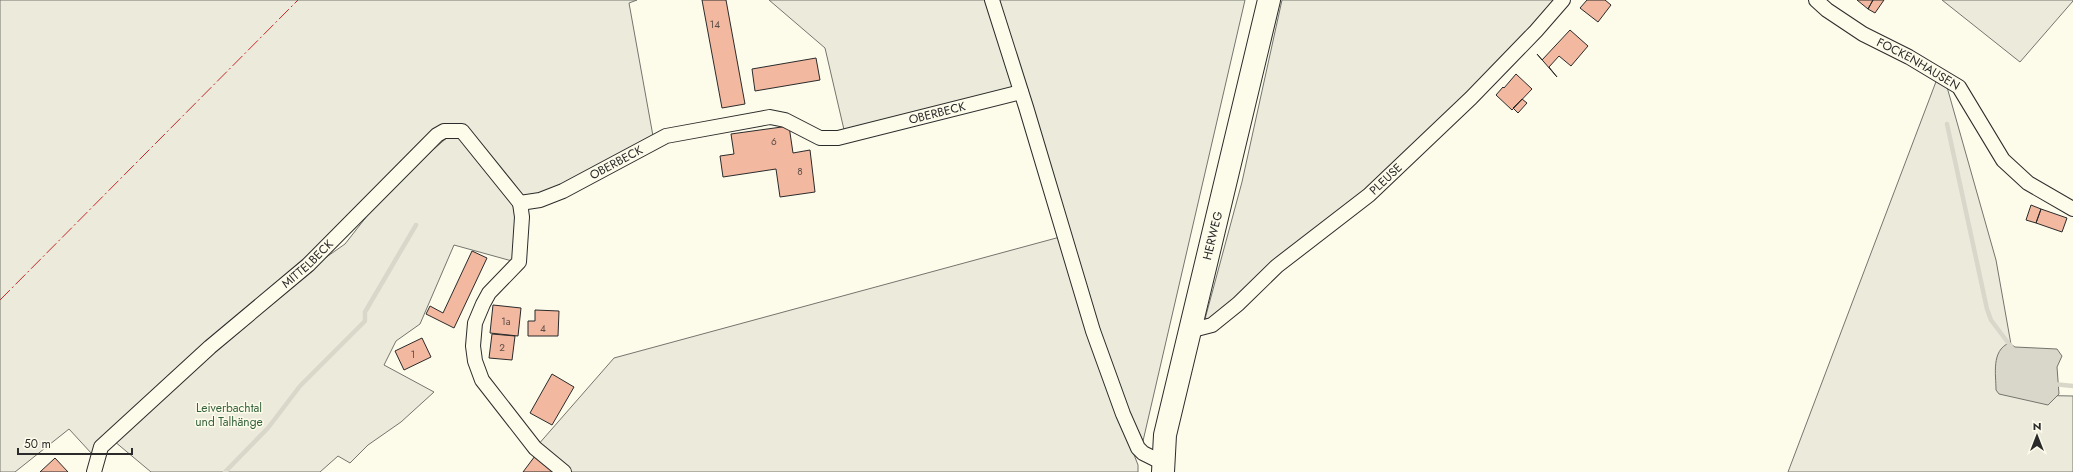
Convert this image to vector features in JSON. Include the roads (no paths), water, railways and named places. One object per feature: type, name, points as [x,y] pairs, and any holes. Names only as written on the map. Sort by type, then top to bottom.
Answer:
[{"type":"main road","name":"HERWEG","points":[[1163,468],[1165,435],[1269,0]]},
{"type":"street","points":[[992,0],[1088,315],[1109,377],[1138,448],[1163,468]]},
{"type":"street","name":"PLEUSE","points":[[1189,331],[1212,326],[1238,304],[1277,266],[1369,195],[1471,98],[1536,31],[1562,0]]},
{"type":"street","name":"FOCKENHAUSEN","points":[[1816,0],[1827,10],[1863,34],[1909,57],[1960,87],[2003,160],[2028,183],[2073,208]]},
{"type":"street","name":"OBERBECK","points":[[520,203],[540,200],[563,191],[666,136],[770,117],[785,120],[820,138],[838,138],[1021,92]]},
{"type":"street","name":"MITTELBECK","points":[[94,472],[101,447],[210,347],[308,265],[437,135],[444,131],[462,131],[520,203]]},
{"type":"street","points":[[520,203],[522,217],[519,262],[489,293],[475,324],[472,346],[475,361],[482,380],[535,448],[564,472]]},
{"type":"waterway","points":[[1947,124],[1987,309],[1991,320],[2012,348]]},
{"type":"waterway","points":[[225,472],[268,428],[300,386],[365,321],[365,312],[416,225]]},
{"type":"waterway","points":[[2053,384],[2073,386]]},
{"type":"park label","name":"Leiverbachtal und Talhänge","points":[[229,415]]}]
